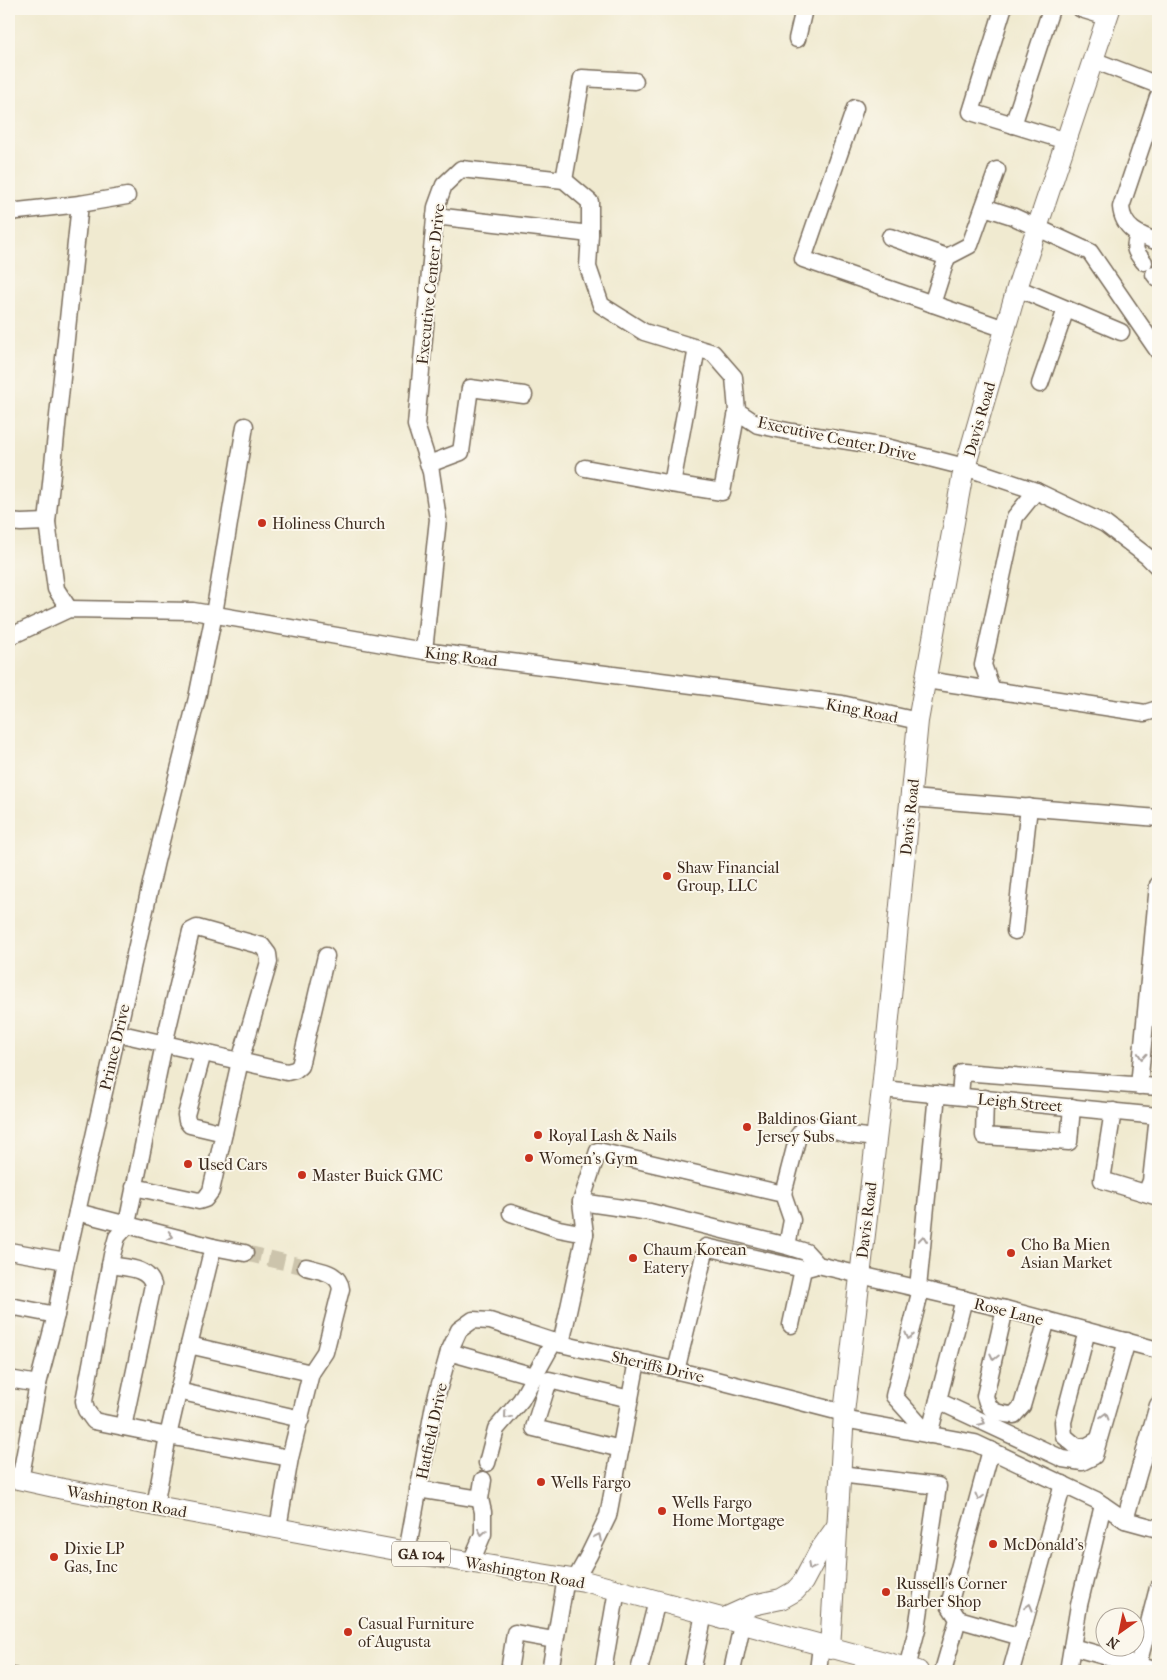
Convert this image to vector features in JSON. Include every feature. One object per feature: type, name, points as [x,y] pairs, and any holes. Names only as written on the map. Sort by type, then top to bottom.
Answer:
[{"type":"main road","name":"Davis Road","points":[[825,1647],[837,1526],[844,1416],[882,1089],[918,721],[965,466],[1017,288],[1108,13]]},
{"type":"main road","name":"Washington Road","points":[[14,1479],[407,1552],[571,1579],[903,1669]]},
{"type":"main road","points":[[713,1616],[781,1599],[795,1591],[803,1582],[820,1550],[837,1526]]},
{"type":"street","points":[[797,39],[804,9]]},
{"type":"street","points":[[1003,9],[970,112],[1066,141]]},
{"type":"street","points":[[1014,125],[1051,9]]},
{"type":"street","points":[[1081,9],[1108,13]]},
{"type":"street","points":[[1093,60],[1158,85]]},
{"type":"street","points":[[564,180],[582,78],[635,81]]},
{"type":"street","points":[[1158,97],[1121,206],[1122,216],[1128,228],[1138,235],[1158,242]]},
{"type":"street","points":[[855,108],[803,259],[1005,329]]},
{"type":"street","name":"Executive Center Drive","points":[[424,652],[438,519],[431,472],[416,425],[436,207],[444,185],[460,169],[564,180],[590,202],[588,267],[601,305],[644,332],[714,353],[734,377],[738,412],[758,425],[886,447],[965,466],[1036,491],[1105,524],[1158,567]]},
{"type":"street","points":[[932,304],[947,257],[970,245],[997,170]]},
{"type":"street","points":[[9,212],[80,204],[127,196]]},
{"type":"street","points":[[69,609],[56,589],[47,522],[80,204]]},
{"type":"street","points":[[984,207],[1038,227],[1090,252],[1157,346]]},
{"type":"street","points":[[436,216],[590,234]]},
{"type":"street","points":[[1138,235],[1134,246],[1135,251],[1152,272]]},
{"type":"street","points":[[890,237],[947,257]]},
{"type":"street","points":[[1017,288],[1121,332]]},
{"type":"street","points":[[1040,384],[1066,309]]},
{"type":"street","points":[[672,484],[697,348]]},
{"type":"street","points":[[429,464],[461,452],[470,388],[524,395]]},
{"type":"street","points":[[585,468],[722,492],[738,412]]},
{"type":"street","name":"Prince Drive","points":[[14,1479],[56,1315],[66,1261],[156,861],[197,698],[214,614],[245,426]]},
{"type":"street","points":[[992,690],[983,665],[1015,517],[1036,491]]},
{"type":"street","points":[[9,522],[47,522]]},
{"type":"street","name":"King Road","points":[[9,637],[69,609],[193,611],[424,652],[842,704],[918,721]]},
{"type":"street","points":[[926,680],[1145,713],[1158,709]]},
{"type":"street","points":[[911,798],[1158,818]]},
{"type":"street","points":[[1015,931],[1029,808]]},
{"type":"street","points":[[1139,1086],[1158,885]]},
{"type":"street","points":[[134,1187],[199,1201],[211,1192],[240,1061],[268,962],[268,954],[262,946],[197,928],[191,931],[164,1044],[134,1187],[127,1224],[117,1237],[110,1265],[84,1401],[86,1410],[94,1421],[290,1458]]},
{"type":"street","points":[[117,1033],[287,1072],[295,1070],[300,1066],[326,956]]},
{"type":"street","points":[[203,1053],[186,1115],[187,1121],[190,1125],[224,1133]]},
{"type":"street","points":[[960,1096],[962,1072],[1158,1088]]},
{"type":"street","name":"Leigh Street","points":[[882,1089],[1158,1116]]},
{"type":"street","points":[[929,1435],[894,1396],[919,1288],[938,1094]]},
{"type":"street","points":[[985,1098],[984,1136],[1069,1142],[1072,1107]]},
{"type":"street","points":[[1113,1111],[1102,1180],[1152,1195],[1151,1182],[1158,1116]]},
{"type":"street","points":[[787,1246],[792,1220],[784,1194],[798,1136],[805,1127],[819,1126],[849,1135],[876,1138]]},
{"type":"street","points":[[487,1462],[496,1429],[521,1400],[534,1376],[557,1342],[585,1234],[581,1202],[598,1151],[784,1194]]},
{"type":"street","points":[[581,1202],[650,1212],[806,1252],[811,1267],[791,1326]]},
{"type":"street","points":[[77,1212],[213,1247],[245,1253]]},
{"type":"street","points":[[511,1213],[559,1229],[585,1234]]},
{"type":"street","name":"Rose Lane","points":[[676,1371],[706,1246],[811,1267],[860,1274],[1005,1309],[1158,1350]]},
{"type":"street","points":[[155,1506],[178,1391],[213,1247]]},
{"type":"street","points":[[9,1251],[66,1261]]},
{"type":"street","points":[[110,1265],[144,1272],[151,1278],[153,1285],[123,1427]]},
{"type":"street","points":[[278,1528],[290,1458],[312,1374],[325,1352],[341,1289],[340,1282],[333,1274],[306,1267]]},
{"type":"street","points":[[929,1435],[964,1299]]},
{"type":"street","points":[[9,1305],[56,1315]]},
{"type":"street","points":[[1005,1309],[985,1396],[987,1404],[995,1412],[1002,1414],[1014,1415],[1022,1406],[1047,1320]]},
{"type":"street","name":"Sheriffs Drive","points":[[473,1320],[490,1321],[557,1342],[676,1371],[844,1416],[975,1443],[1063,1484],[1103,1505],[1125,1520],[1158,1529]]},
{"type":"street","name":"Hatfield Drive","points":[[407,1552],[434,1406],[449,1352],[459,1330],[473,1320]]},
{"type":"street","points":[[1087,1331],[1062,1422],[1064,1436],[1077,1447],[1086,1446],[1098,1440]]},
{"type":"street","points":[[938,1401],[1063,1459],[1082,1462],[1094,1456],[1127,1341]]},
{"type":"street","points":[[189,1344],[312,1374]]},
{"type":"street","points":[[449,1352],[534,1376]]},
{"type":"street","points":[[550,1671],[554,1640],[571,1579],[589,1555],[608,1516],[637,1361]]},
{"type":"street","points":[[9,1379],[38,1384]]},
{"type":"street","points":[[620,1449],[534,1428],[549,1380],[630,1399]]},
{"type":"street","points":[[178,1391],[301,1419]]},
{"type":"street","points":[[1125,1520],[1158,1405]]},
{"type":"street","points":[[991,1450],[949,1605],[958,1619],[1021,1637]]},
{"type":"street","points":[[840,1474],[938,1486],[917,1629],[903,1669]]},
{"type":"street","points":[[470,1562],[483,1534],[484,1512],[480,1499],[483,1480]]},
{"type":"street","points":[[1011,1671],[1063,1484]]},
{"type":"street","points":[[418,1489],[480,1499]]},
{"type":"street","points":[[1068,1671],[1079,1605],[1103,1505]]},
{"type":"street","points":[[1144,1642],[1158,1588]]},
{"type":"street","points":[[603,1671],[617,1590]]},
{"type":"street","points":[[639,1671],[657,1601]]},
{"type":"street","points":[[692,1671],[713,1616]]},
{"type":"street","points":[[1144,1642],[1153,1636],[1158,1616]]},
{"type":"street","points":[[943,1671],[958,1619]]},
{"type":"street","points":[[732,1671],[742,1624]]},
{"type":"street","points":[[509,1671],[516,1633],[554,1640]]},
{"type":"street","points":[[818,1671],[825,1647]]},
{"type":"street","points":[[1072,1647],[1158,1670]]},
{"type":"street","points":[[1138,1665],[1140,1658]]},
{"type":"tunnel","points":[[245,1253],[306,1267]]},
{"type":"railway","points":[[9,1668],[25,1671]]},
{"type":"place","name":"Holiness Church","points":[[262,523]]},
{"type":"place","name":"Shaw Financial Group, LLC","points":[[667,876]]},
{"type":"place","name":"Baldinos Giant Jersey Subs","points":[[747,1127]]},
{"type":"place","name":"Royal Lash & Nails","points":[[538,1135]]},
{"type":"place","name":"Women's Gym","points":[[529,1158]]},
{"type":"place","name":"Used Cars","points":[[188,1164]]},
{"type":"place","name":"Master Buick GMC","points":[[302,1175]]},
{"type":"place","name":"Cho Ba Mien Asian Market","points":[[1011,1253]]},
{"type":"place","name":"Chaum Korean Eatery","points":[[633,1258]]},
{"type":"place","name":"Wells Fargo","points":[[541,1482]]},
{"type":"place","name":"Wells Fargo Home Mortgage","points":[[662,1511]]},
{"type":"place","name":"McDonald's","points":[[993,1544]]},
{"type":"place","name":"Dixie LP Gas, Inc","points":[[54,1557]]},
{"type":"place","name":"Russell's Corner Barber Shop","points":[[886,1592]]},
{"type":"place","name":"Casual Furniture of Augusta","points":[[348,1632]]}]
